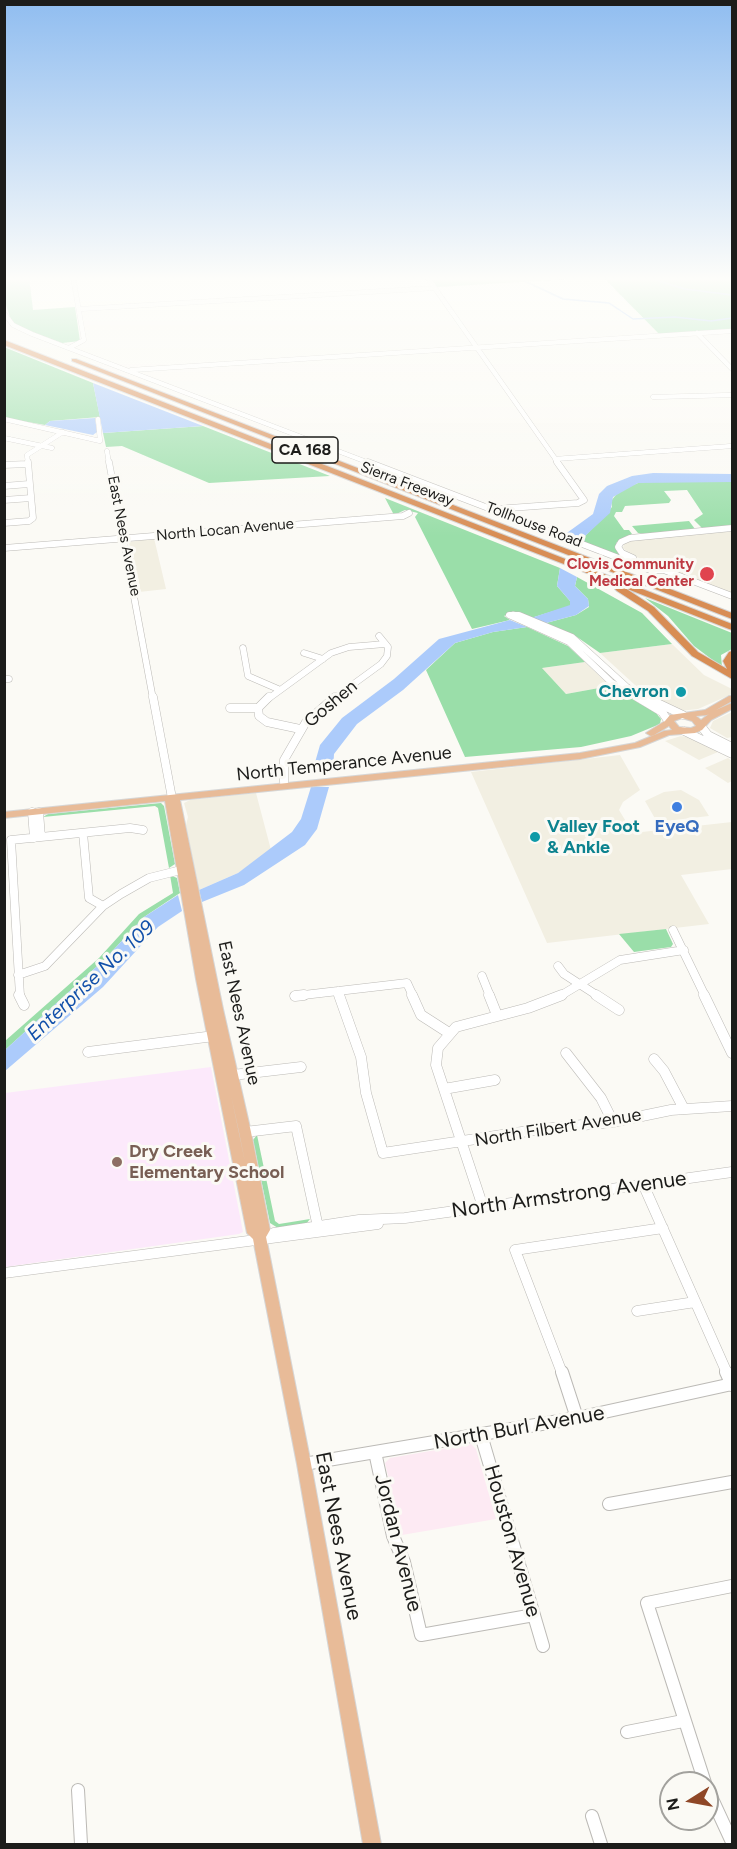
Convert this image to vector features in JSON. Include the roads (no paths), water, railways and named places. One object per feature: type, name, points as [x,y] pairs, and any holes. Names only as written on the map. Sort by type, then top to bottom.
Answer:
[{"type":"highway","name":"Sierra Freeway","points":[[58,363],[732,627]]},
{"type":"highway","name":"Sierra Freeway","points":[[80,363],[732,616]]},
{"type":"highway","points":[[557,559],[641,601],[695,654],[732,676]]},
{"type":"highway","points":[[606,566],[732,608]]},
{"type":"highway","points":[[732,654],[728,661],[732,669]]},
{"type":"main road","points":[[683,715],[706,712],[732,698]]},
{"type":"main road","points":[[683,715],[695,719],[701,726],[708,718],[732,706]]},
{"type":"main road","name":"North Temperance Avenue","points":[[4,815],[284,782],[588,750],[641,737],[669,722],[673,717],[683,715]]},
{"type":"main road","points":[[669,722],[673,728],[684,731]]},
{"type":"main road","name":"North Temperance Avenue","points":[[4,810],[171,796],[601,753],[647,742],[665,734],[694,730],[701,726]]},
{"type":"main road","points":[[533,761],[588,750]]},
{"type":"main road","name":"East Nees Avenue","points":[[171,796],[169,803],[181,870],[214,1036],[220,1039],[227,1073]]},
{"type":"main road","name":"East Nees Avenue","points":[[171,796],[177,803],[227,1073],[253,1233],[262,1237]]},
{"type":"main road","points":[[227,1073],[235,1111],[245,1132]]},
{"type":"main road","name":"East Nees Avenue","points":[[245,1132],[372,1845]]},
{"type":"street","name":"Tollhouse Road","points":[[110,363],[650,570],[666,570]]},
{"type":"street","points":[[128,370],[230,363]]},
{"type":"street","points":[[487,363],[584,499],[583,502],[492,510]]},
{"type":"street","points":[[653,397],[732,395]]},
{"type":"street","points":[[4,421],[100,441],[98,419]]},
{"type":"street","points":[[4,523],[32,520],[27,454],[62,433]]},
{"type":"street","points":[[6,440],[51,448]]},
{"type":"street","points":[[555,459],[732,446]]},
{"type":"street","name":"East Nees Avenue","points":[[107,451],[171,796]]},
{"type":"street","points":[[4,465],[27,464]]},
{"type":"street","points":[[4,486],[29,484]]},
{"type":"street","points":[[4,500],[31,498]]},
{"type":"street","name":"North Locan Avenue","points":[[4,548],[404,516],[409,513]]},
{"type":"street","points":[[732,528],[637,536],[619,543],[619,549],[627,556],[732,596]]},
{"type":"street","points":[[669,722],[659,711],[611,682],[578,648],[552,633],[509,615],[519,615],[572,637],[588,648],[627,687],[683,715]]},
{"type":"street","points":[[230,708],[258,708],[278,689],[323,659],[343,649],[385,644],[380,636]]},
{"type":"street","name":"Goshen","points":[[284,782],[284,760],[300,729],[327,703],[381,664],[388,651],[385,644]]},
{"type":"street","points":[[243,648],[248,676],[278,689]]},
{"type":"street","points":[[304,652],[323,659]]},
{"type":"street","points":[[258,708],[259,716],[267,722],[300,729]]},
{"type":"street","points":[[701,726],[708,735],[731,744]]},
{"type":"street","points":[[684,731],[732,754]]},
{"type":"street","points":[[273,759],[284,760]]},
{"type":"street","points":[[36,812],[37,838]]},
{"type":"street","points":[[24,1005],[18,995],[11,840],[130,828],[143,830]]},
{"type":"street","points":[[82,833],[89,897],[103,906]]},
{"type":"street","points":[[18,975],[33,972],[45,966],[103,906],[149,878],[181,870]]},
{"type":"street","points":[[673,930],[706,1003],[732,1053]]},
{"type":"street","points":[[483,1207],[436,1059],[441,1043],[449,1033],[466,1023],[550,1001],[620,960],[684,950]]},
{"type":"street","points":[[558,966],[564,974],[619,1010]]},
{"type":"street","points":[[482,976],[496,1015]]},
{"type":"street","points":[[295,996],[407,982],[421,1015],[449,1033]]},
{"type":"street","name":"North Filbert Avenue","points":[[338,991],[359,1049],[366,1093],[383,1153],[462,1143],[542,1129],[613,1122],[684,1109],[732,1106]]},
{"type":"street","points":[[88,1052],[214,1036]]},
{"type":"street","points":[[566,1053],[601,1098],[613,1122]]},
{"type":"street","points":[[654,1059],[664,1071],[684,1109]]},
{"type":"street","points":[[227,1073],[301,1067]]},
{"type":"street","points":[[444,1089],[495,1080]]},
{"type":"street","points":[[245,1132],[296,1126],[318,1227]]},
{"type":"street","name":"North Armstrong Avenue","points":[[262,1237],[275,1239],[315,1234],[405,1218],[732,1172]]},
{"type":"street","points":[[644,1184],[732,1384]]},
{"type":"street","name":"North Armstrong Avenue","points":[[4,1273],[262,1237],[274,1233],[405,1218]]},
{"type":"street","points":[[577,1418],[551,1341],[515,1250],[663,1228]]},
{"type":"street","points":[[637,1311],[695,1302]]},
{"type":"street","name":"North Burl Avenue","points":[[304,1464],[577,1418],[732,1384]]},
{"type":"street","name":"Houston Avenue","points":[[482,1435],[543,1646]]},
{"type":"street","name":"Jordan Avenue","points":[[375,1452],[393,1536],[404,1562],[421,1635],[534,1615]]},
{"type":"street","points":[[609,1504],[732,1482]]},
{"type":"street","points":[[701,1771],[646,1603],[732,1586]]},
{"type":"street","points":[[627,1732],[683,1721]]},
{"type":"street","points":[[78,1790],[81,1845]]},
{"type":"street","points":[[719,1814],[732,1842]]},
{"type":"street","points":[[592,1816],[601,1845]]},
{"type":"water","points":[[93,383],[203,426],[103,433]]},
{"type":"water","points":[[95,418],[97,432],[93,435],[45,425],[50,421]]},
{"type":"water","points":[[653,473],[732,474],[732,482],[638,483],[613,497],[610,513],[585,536],[584,543],[564,535],[593,514],[599,494],[607,486],[632,476]]},
{"type":"water","points":[[560,568],[577,577],[575,586],[588,599],[589,606],[576,615],[546,623],[531,618],[570,605],[570,601],[557,586]]},
{"type":"water","points":[[510,620],[527,627],[493,632],[455,643],[403,690],[357,724],[334,754],[333,771],[312,773],[320,745],[342,718],[394,679],[439,639]]},
{"type":"water","points":[[311,787],[329,787],[317,829],[305,845],[244,885],[202,902],[199,890],[238,873],[292,832],[301,819]]},
{"type":"water","name":"Enterprise No. 109","points":[[178,895],[182,911],[158,927],[103,987],[5,1071],[5,1050],[105,959],[144,917]]},
{"type":"place","name":"Clovis Community Medical Center","points":[[707,574]]},
{"type":"place","name":"Chevron","points":[[681,692]]},
{"type":"place","name":"EyeQ","points":[[677,807]]},
{"type":"place","name":"Valley Foot & Ankle","points":[[535,837]]},
{"type":"place","name":"Dry Creek Elementary School","points":[[117,1162]]}]
